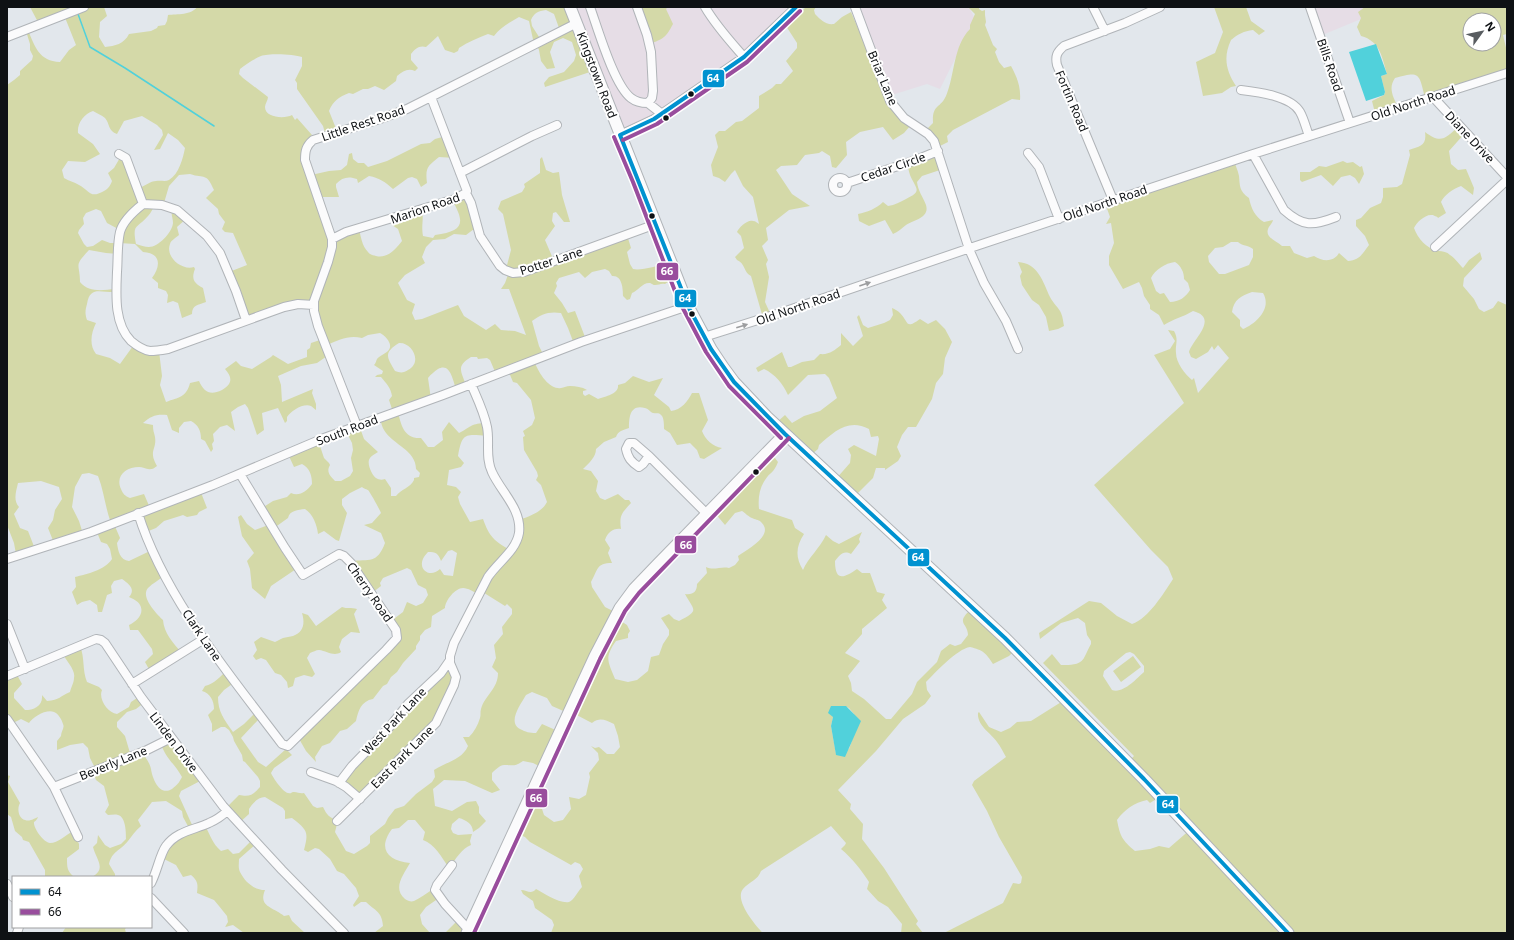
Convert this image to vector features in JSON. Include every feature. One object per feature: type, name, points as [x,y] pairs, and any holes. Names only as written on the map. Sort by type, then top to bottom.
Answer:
[{"type":"main road","name":"Kingstown Road","points":[[570,7],[688,306],[711,349],[734,382],[785,434],[1004,638],[1144,779],[1288,933]]},
{"type":"main road","points":[[468,931],[599,649],[620,608],[634,589],[785,434]]},
{"type":"street","points":[[7,37],[84,7]]},
{"type":"street","points":[[590,7],[618,81],[630,97],[641,103],[648,103],[662,114]]},
{"type":"street","points":[[637,7],[647,35],[651,52],[652,98],[648,103]]},
{"type":"street","points":[[705,7],[717,25],[744,57]]},
{"type":"street","points":[[620,135],[662,114],[744,57],[796,7]]},
{"type":"street","name":"Briar Lane","points":[[855,7],[890,101],[904,118],[928,134],[934,141],[969,249],[986,288],[1006,321],[1018,349]]},
{"type":"street","points":[[1093,7],[1105,31],[1160,7]]},
{"type":"street","name":"Bills Road","points":[[1310,7],[1350,123]]},
{"type":"street","name":"Little Rest Road","points":[[357,426],[318,326],[314,311],[314,300],[330,255],[332,239],[305,160],[305,151],[308,145],[313,140],[380,119],[431,97],[576,23]]},
{"type":"street","name":"Fortin Road","points":[[1105,31],[1064,46],[1058,51],[1056,59],[1057,65],[1113,200]]},
{"type":"street","name":"Old North Road","points":[[704,337],[784,312],[1113,200],[1507,73]]},
{"type":"street","points":[[1241,90],[1259,92],[1292,103],[1300,112],[1309,136]]},
{"type":"street","name":"Marion Road","points":[[332,239],[346,232],[455,199],[466,193],[467,191],[431,97]]},
{"type":"street","name":"Diane Drive","points":[[1433,97],[1507,178]]},
{"type":"street","points":[[460,173],[532,136],[557,125]]},
{"type":"street","name":"Cedar Circle","points":[[847,183],[938,151]]},
{"type":"street","points":[[1028,153],[1039,167],[1059,219]]},
{"type":"street","points":[[119,154],[126,158],[143,204]]},
{"type":"street","points":[[1253,154],[1284,210],[1291,216],[1310,224],[1320,224],[1336,217]]},
{"type":"street","points":[[1435,247],[1507,178]]},
{"type":"street","name":"Potter Lane","points":[[466,193],[471,203],[480,236],[500,266],[513,273],[524,272],[656,224]]},
{"type":"street","points":[[246,320],[220,253],[207,236],[177,210],[162,205],[143,204],[131,216],[120,232],[117,279],[118,320],[126,336],[140,348],[150,351],[181,345],[284,307],[298,304],[314,305]]},
{"type":"street","name":"South Road","points":[[7,559],[92,532],[240,474],[324,438],[581,342],[688,306]]},
{"type":"street","points":[[450,660],[454,644],[488,577],[494,568],[512,550],[517,541],[519,532],[515,512],[492,473],[488,461],[487,427],[471,384]]},
{"type":"street","points":[[649,456],[707,514]]},
{"type":"street","name":"Cherry Road","points":[[240,474],[303,575],[339,554],[344,556],[351,563],[396,630],[396,638],[386,650],[292,744],[288,746],[286,745]]},
{"type":"street","name":"Clark Lane","points":[[138,513],[142,526],[164,575],[204,639],[215,656],[282,744],[286,745]]},
{"type":"street","points":[[7,624],[25,669]]},
{"type":"street","name":"Linden Drive","points":[[7,676],[96,639],[105,643],[132,684],[171,738],[227,811],[344,933]]},
{"type":"street","points":[[132,684],[204,639]]},
{"type":"street","name":"West Park Lane","points":[[339,783],[352,766],[387,730],[408,704],[441,672],[450,660]]},
{"type":"street","name":"East Park Lane","points":[[337,822],[436,723],[454,685],[456,677],[450,660]]},
{"type":"street","points":[[7,719],[54,787],[78,837]]},
{"type":"street","name":"Beverly Lane","points":[[54,787],[145,751],[171,738]]},
{"type":"street","points":[[311,772],[339,783],[360,799]]},
{"type":"street","points":[[152,881],[165,847],[172,839],[184,831],[209,823],[227,811]]},
{"type":"street","points":[[452,865],[435,890],[468,931]]},
{"type":"street","points":[[7,884],[12,895]]},
{"type":"street","points":[[152,899],[184,933]]},
{"type":"shaded area","points":[[570,7],[796,7],[756,47],[673,106],[620,135]]},
{"type":"shaded area","points":[[855,7],[969,7],[975,19],[940,89],[927,84],[892,95]]},
{"type":"shaded area","points":[[1310,7],[1390,7],[1320,36]]},
{"type":"green space","points":[[30,7],[104,7],[107,16],[100,22],[99,37],[105,47],[119,44],[125,40],[129,34],[151,31],[158,26],[165,25],[168,15],[188,13],[195,10],[197,7],[569,7],[590,72],[545,87],[544,83],[549,77],[564,72],[574,61],[576,55],[572,42],[563,38],[554,42],[550,52],[555,68],[547,69],[541,61],[536,43],[534,44],[529,21],[519,17],[502,28],[494,36],[488,34],[462,46],[454,53],[445,50],[438,36],[426,47],[417,48],[411,54],[411,60],[418,68],[415,71],[406,70],[401,73],[397,76],[396,81],[384,90],[375,86],[368,89],[363,89],[353,94],[349,93],[334,102],[329,111],[337,131],[325,133],[323,126],[297,89],[297,83],[295,80],[302,66],[302,57],[282,54],[261,56],[240,69],[239,74],[268,97],[265,107],[268,113],[276,117],[292,115],[295,120],[297,118],[312,135],[307,140],[309,143],[306,149],[311,175],[341,170],[347,165],[349,154],[352,153],[353,159],[358,163],[364,163],[368,167],[387,161],[421,144],[430,143],[435,139],[446,136],[455,158],[439,157],[428,167],[426,173],[427,183],[421,187],[417,179],[412,177],[408,178],[393,189],[382,181],[373,177],[369,176],[358,183],[357,179],[348,177],[336,184],[339,197],[319,197],[331,237],[359,229],[366,250],[371,254],[380,257],[391,253],[402,241],[398,229],[392,225],[391,219],[422,209],[423,236],[433,238],[435,235],[451,231],[459,225],[459,215],[452,200],[467,193],[478,226],[466,235],[454,234],[445,239],[433,240],[426,247],[422,257],[425,263],[405,275],[398,283],[407,300],[415,304],[412,313],[415,320],[422,319],[458,305],[464,316],[486,330],[495,324],[501,330],[515,331],[526,335],[509,289],[501,289],[509,272],[506,269],[511,250],[503,214],[498,209],[501,201],[522,192],[525,187],[524,184],[540,173],[540,159],[542,157],[546,170],[553,173],[559,172],[562,195],[570,222],[564,222],[556,212],[553,213],[552,221],[555,226],[545,240],[554,261],[627,235],[631,248],[627,252],[633,269],[649,268],[664,263],[671,280],[665,284],[644,284],[632,293],[630,299],[627,300],[623,296],[620,280],[615,276],[612,276],[609,271],[605,269],[592,272],[585,278],[579,272],[559,278],[556,283],[557,286],[554,293],[568,313],[575,311],[585,337],[574,344],[561,313],[553,312],[545,314],[532,321],[539,346],[544,356],[534,361],[540,374],[550,385],[560,388],[570,386],[581,387],[587,390],[583,391],[585,396],[589,394],[598,399],[614,393],[618,388],[618,385],[625,383],[633,376],[649,382],[663,378],[654,395],[669,407],[671,411],[684,405],[692,393],[699,393],[708,420],[702,431],[710,442],[722,448],[704,459],[700,458],[697,450],[690,443],[677,445],[670,433],[664,429],[664,422],[661,415],[653,413],[646,408],[640,407],[631,412],[629,428],[621,431],[616,437],[604,442],[596,449],[596,452],[590,462],[583,469],[591,471],[598,481],[596,491],[600,498],[605,500],[618,494],[625,500],[629,500],[631,503],[622,514],[620,520],[621,529],[611,531],[605,540],[610,548],[608,553],[612,563],[603,564],[600,566],[591,582],[592,587],[605,607],[617,613],[616,618],[627,625],[630,631],[628,638],[616,641],[610,652],[608,660],[615,679],[628,682],[637,680],[648,671],[651,657],[659,655],[663,644],[669,635],[669,630],[661,618],[669,614],[674,619],[679,621],[690,615],[693,607],[685,594],[690,594],[695,591],[697,584],[707,573],[706,567],[712,569],[729,568],[735,565],[739,560],[738,556],[763,537],[765,532],[761,522],[742,511],[735,513],[725,525],[714,512],[769,450],[778,462],[761,487],[759,509],[792,520],[795,528],[804,534],[798,547],[799,561],[803,570],[826,535],[839,544],[862,532],[859,539],[860,542],[851,554],[844,553],[840,555],[835,561],[835,568],[841,576],[844,576],[857,569],[862,573],[870,573],[877,592],[885,594],[882,600],[887,608],[862,629],[862,634],[845,653],[860,661],[848,676],[852,691],[864,699],[886,719],[891,719],[912,694],[917,682],[937,662],[941,651],[950,644],[955,646],[961,644],[968,635],[963,619],[969,611],[1016,649],[1009,656],[993,664],[984,652],[970,647],[953,656],[926,682],[927,690],[931,696],[925,704],[903,719],[876,751],[838,790],[851,804],[850,809],[863,824],[862,839],[884,868],[918,921],[916,924],[923,933],[901,933],[902,924],[888,907],[878,901],[867,889],[869,882],[849,856],[841,849],[846,843],[831,826],[761,871],[756,879],[743,889],[741,899],[743,906],[763,933],[551,933],[554,925],[552,920],[535,908],[533,901],[523,894],[521,890],[532,892],[536,889],[556,900],[569,902],[582,887],[579,876],[583,869],[580,864],[575,862],[571,865],[530,842],[525,837],[515,833],[528,802],[542,809],[544,815],[554,822],[563,820],[571,809],[569,797],[579,799],[586,795],[590,777],[589,773],[599,760],[598,753],[591,746],[595,748],[599,747],[607,754],[614,754],[620,747],[614,724],[605,720],[595,721],[592,723],[571,712],[568,713],[552,706],[547,698],[532,692],[526,695],[518,708],[515,718],[516,726],[526,732],[536,733],[542,724],[560,732],[543,768],[533,763],[523,761],[516,765],[501,766],[492,773],[492,780],[500,790],[492,793],[465,781],[444,780],[433,789],[435,806],[452,811],[467,802],[476,801],[479,807],[479,813],[486,821],[473,832],[473,829],[467,821],[462,819],[459,818],[452,824],[451,829],[453,833],[458,835],[472,834],[470,841],[471,845],[461,852],[449,868],[435,848],[423,840],[425,832],[415,820],[408,820],[399,828],[392,829],[385,842],[387,853],[391,857],[402,862],[410,863],[400,881],[399,890],[401,895],[406,900],[413,901],[433,889],[439,898],[426,907],[420,915],[422,924],[430,933],[374,933],[383,926],[380,914],[366,902],[361,902],[354,907],[353,905],[359,896],[356,888],[344,874],[337,871],[330,859],[319,849],[315,848],[308,852],[304,850],[306,831],[304,828],[292,818],[285,819],[285,811],[283,808],[265,797],[258,799],[254,803],[249,809],[249,814],[239,823],[226,808],[239,795],[246,796],[255,792],[260,787],[260,781],[243,761],[242,755],[229,730],[225,727],[221,727],[212,732],[212,724],[208,715],[214,709],[214,706],[209,695],[202,691],[205,686],[214,682],[227,670],[235,682],[224,690],[218,697],[220,711],[224,719],[233,732],[254,714],[258,720],[241,738],[258,762],[266,767],[286,749],[292,755],[274,768],[271,773],[274,778],[286,792],[304,793],[313,806],[317,808],[323,807],[329,816],[338,820],[335,832],[346,851],[354,854],[370,843],[370,836],[385,824],[395,809],[404,806],[416,794],[432,782],[435,777],[434,770],[458,758],[465,751],[468,746],[463,737],[469,737],[473,733],[480,718],[483,704],[496,683],[498,673],[492,667],[496,658],[494,645],[503,634],[502,627],[512,614],[512,609],[507,604],[505,606],[481,591],[478,594],[463,588],[454,592],[445,605],[445,608],[432,616],[431,627],[425,630],[420,636],[416,649],[373,699],[363,704],[359,710],[356,721],[347,729],[340,731],[330,743],[322,746],[315,757],[316,762],[306,751],[298,737],[396,638],[391,621],[403,612],[407,602],[416,606],[423,603],[428,595],[426,589],[418,585],[411,570],[407,568],[383,578],[380,583],[381,586],[372,593],[350,561],[368,560],[376,557],[382,550],[385,543],[381,533],[364,525],[372,523],[381,513],[369,491],[362,487],[342,499],[342,505],[347,513],[339,541],[324,531],[318,534],[314,520],[305,509],[292,512],[288,518],[274,528],[299,567],[271,586],[265,599],[252,588],[250,569],[247,561],[254,553],[242,536],[238,517],[241,515],[247,524],[255,530],[271,524],[262,508],[273,501],[287,497],[291,493],[300,494],[308,489],[312,484],[309,470],[302,464],[294,467],[288,454],[318,440],[324,458],[330,465],[329,474],[335,481],[341,481],[350,476],[353,471],[351,458],[353,450],[352,443],[346,431],[359,425],[364,439],[378,452],[371,456],[369,460],[371,472],[377,479],[385,479],[391,488],[391,496],[396,496],[410,485],[414,478],[419,477],[420,473],[416,469],[415,462],[412,457],[388,435],[383,429],[381,423],[380,418],[393,412],[389,400],[392,396],[389,388],[381,377],[375,377],[382,374],[383,371],[374,365],[377,359],[390,349],[390,343],[387,338],[380,333],[368,335],[362,338],[344,338],[336,341],[327,345],[330,354],[317,363],[301,366],[278,376],[281,385],[282,402],[313,389],[312,393],[316,404],[316,410],[308,405],[301,407],[294,410],[287,417],[287,421],[285,423],[278,408],[262,413],[264,430],[257,435],[248,408],[245,404],[231,412],[235,431],[227,425],[220,427],[213,434],[214,441],[211,452],[205,441],[201,439],[199,428],[191,421],[184,422],[179,428],[179,433],[172,430],[167,415],[154,416],[143,423],[153,425],[155,441],[153,457],[157,466],[152,469],[134,467],[123,473],[119,480],[123,494],[130,498],[144,494],[150,508],[200,490],[207,508],[199,512],[197,515],[187,517],[183,515],[164,521],[156,528],[146,532],[138,513],[114,524],[120,538],[117,543],[119,552],[123,559],[129,561],[152,550],[164,576],[148,588],[146,596],[150,605],[163,620],[169,638],[181,652],[150,671],[145,662],[153,654],[152,649],[138,630],[130,630],[129,625],[137,620],[141,614],[139,604],[129,597],[132,592],[131,587],[122,579],[114,581],[111,586],[112,593],[107,595],[102,612],[98,612],[97,605],[90,600],[77,605],[72,592],[76,587],[75,577],[100,569],[112,559],[110,549],[107,544],[101,542],[96,530],[111,523],[98,476],[89,473],[82,474],[75,487],[72,507],[79,521],[83,534],[54,543],[48,528],[53,520],[55,510],[62,499],[59,487],[41,481],[18,483],[16,502],[19,507],[14,514],[20,528],[28,531],[35,549],[16,554],[14,543],[7,525],[7,85],[20,75],[20,71],[32,60],[33,56],[30,50],[30,44],[26,31],[28,30],[33,42],[42,56],[53,61],[60,62],[69,50],[76,45],[64,15],[39,24]],"holes":[[[546,10],[554,14],[559,28],[541,40],[532,26],[531,20],[535,14]],[[93,111],[102,116],[107,120],[112,131],[117,134],[124,121],[142,116],[157,125],[162,130],[163,135],[154,150],[160,149],[168,133],[178,140],[185,148],[178,170],[169,180],[152,182],[138,189],[121,156],[114,168],[108,173],[112,181],[110,186],[106,190],[96,194],[90,193],[79,185],[64,178],[62,170],[68,161],[85,162],[100,154],[93,144],[78,133],[80,122],[87,114]],[[190,174],[207,178],[214,190],[206,198],[218,209],[219,214],[225,222],[222,229],[225,232],[233,233],[247,265],[229,272],[249,318],[313,304],[323,339],[311,343],[310,348],[307,350],[307,357],[288,364],[273,355],[252,369],[241,366],[236,361],[225,369],[229,375],[230,381],[222,390],[214,393],[208,392],[203,388],[199,381],[190,383],[184,394],[178,398],[166,402],[160,385],[162,376],[159,351],[133,346],[120,364],[110,358],[96,354],[92,347],[93,331],[96,323],[87,320],[86,306],[88,298],[91,294],[97,291],[117,292],[115,289],[96,290],[84,286],[80,282],[78,265],[89,250],[118,254],[119,243],[135,244],[143,252],[153,255],[158,261],[157,269],[152,278],[158,283],[158,288],[166,291],[168,295],[167,303],[173,301],[178,303],[182,318],[192,314],[192,311],[196,306],[206,302],[203,288],[197,284],[193,278],[194,267],[189,268],[180,265],[172,258],[170,254],[169,249],[172,240],[179,235],[177,227],[187,218],[173,207],[173,223],[170,231],[160,242],[153,246],[147,247],[136,244],[135,229],[149,215],[155,204],[164,203],[169,186],[179,175]],[[96,209],[101,211],[107,223],[120,230],[119,243],[110,243],[102,240],[93,246],[87,247],[84,244],[78,233],[84,224],[83,218],[86,213]],[[399,343],[412,349],[415,358],[415,362],[412,367],[403,372],[395,371],[388,356],[390,350]],[[471,357],[477,357],[478,359],[487,358],[490,360],[496,374],[508,370],[513,382],[517,383],[531,400],[535,418],[532,425],[523,431],[525,436],[523,437],[524,450],[537,472],[538,476],[536,480],[541,485],[547,502],[539,511],[519,520],[510,550],[493,538],[483,519],[470,522],[460,504],[458,497],[461,492],[456,487],[447,485],[449,470],[461,467],[464,463],[458,456],[463,439],[469,435],[487,436],[484,423],[473,425],[459,433],[449,422],[442,432],[443,440],[434,447],[428,447],[421,438],[415,438],[407,434],[399,417],[398,412],[431,399],[428,378],[431,374],[442,367],[450,373],[456,389],[466,385],[461,369],[463,363]],[[452,550],[457,553],[453,576],[444,575],[440,569],[436,572],[427,572],[422,567],[424,557],[428,552],[433,552],[439,556],[441,561],[448,551]],[[831,706],[844,706],[849,708],[854,714],[856,729],[849,749],[836,754],[831,726],[833,717]]]},
{"type":"green space","points":[[637,7],[668,7],[666,9],[673,24],[664,37],[649,44]]},
{"type":"green space","points":[[806,7],[816,7],[814,10],[815,14],[823,22],[828,24],[834,24],[851,12],[870,56],[886,102],[910,126],[904,133],[893,140],[883,127],[860,132],[846,142],[847,155],[836,168],[832,167],[830,156],[822,151],[819,153],[805,155],[797,165],[781,166],[776,170],[792,194],[810,206],[789,210],[766,228],[768,240],[762,246],[768,260],[766,264],[769,277],[765,302],[770,313],[763,318],[751,276],[747,273],[742,263],[735,257],[744,248],[741,236],[737,232],[738,230],[749,221],[755,221],[759,224],[753,197],[743,186],[735,170],[725,182],[713,176],[711,165],[718,147],[715,135],[719,131],[725,131],[736,122],[742,121],[759,108],[759,96],[776,84],[781,84],[793,71],[786,61],[797,48],[797,43],[786,26]]},
{"type":"green space","points":[[968,7],[979,7],[982,11],[985,10],[985,25],[993,45],[997,49],[995,52],[999,62],[1004,68],[1011,66],[1017,78],[1020,100],[1012,99],[953,130],[947,136],[948,142],[938,147],[925,131],[933,123],[935,110],[946,96],[957,52],[964,36],[970,29],[970,25],[975,14]]},
{"type":"green space","points":[[1214,7],[1246,7],[1251,21],[1265,31],[1259,35],[1253,30],[1247,31],[1239,34],[1231,40],[1226,58],[1230,75],[1236,86],[1231,87],[1222,93],[1203,96],[1196,62],[1215,53],[1223,32]]},
{"type":"green space","points":[[1365,7],[1507,7],[1507,34],[1503,35],[1507,52],[1507,72],[1425,98],[1421,83],[1417,76],[1409,75],[1395,78],[1392,89],[1393,96],[1398,107],[1375,113],[1372,101],[1384,95],[1385,92],[1381,76],[1387,74],[1379,50],[1367,38],[1361,36],[1357,27],[1361,18],[1358,12]]},
{"type":"green space","points":[[1459,126],[1465,133],[1449,151],[1451,164],[1458,170],[1466,169],[1474,188],[1473,195],[1461,186],[1455,189],[1442,199],[1441,202],[1446,213],[1438,218],[1433,215],[1424,217],[1414,228],[1420,239],[1426,245],[1434,250],[1448,253],[1463,268],[1469,260],[1480,252],[1482,259],[1464,278],[1463,286],[1474,299],[1479,309],[1484,312],[1493,308],[1498,301],[1507,305],[1507,933],[944,933],[1003,903],[1013,883],[1021,883],[1022,877],[972,785],[974,781],[1006,757],[998,744],[982,726],[978,718],[979,712],[989,727],[1001,732],[1010,728],[1017,722],[1031,721],[1066,699],[1129,761],[1134,756],[1043,663],[1052,654],[1061,665],[1081,662],[1091,644],[1091,641],[1087,635],[1085,623],[1078,618],[1061,623],[1040,639],[1039,633],[1089,601],[1101,603],[1117,616],[1132,624],[1144,617],[1160,598],[1173,579],[1168,567],[1151,550],[1094,485],[1184,403],[1154,355],[1170,349],[1175,341],[1168,330],[1174,331],[1176,337],[1176,357],[1181,368],[1187,375],[1192,380],[1194,378],[1198,393],[1229,358],[1218,345],[1214,350],[1212,346],[1208,352],[1196,359],[1191,357],[1189,352],[1204,324],[1204,319],[1201,314],[1193,311],[1164,325],[1159,315],[1150,309],[1150,305],[1144,296],[1139,282],[1123,289],[1109,265],[1109,256],[1114,243],[1111,223],[1106,224],[1110,217],[1105,203],[1234,160],[1239,174],[1241,188],[1243,193],[1249,198],[1254,212],[1258,218],[1264,222],[1273,220],[1268,228],[1268,235],[1272,239],[1282,246],[1290,246],[1294,253],[1307,258],[1314,256],[1328,260],[1334,258],[1339,253],[1348,261],[1360,256],[1369,245],[1365,236],[1356,226],[1356,220],[1361,218],[1370,208],[1381,203],[1383,188],[1397,187],[1402,184],[1410,155],[1409,150],[1424,143],[1425,132],[1430,136],[1439,139],[1446,137]],"holes":[[[1231,242],[1238,242],[1253,249],[1253,257],[1249,265],[1225,274],[1219,274],[1209,262],[1208,256],[1215,248],[1223,247]],[[1175,262],[1180,267],[1190,290],[1182,299],[1170,302],[1164,293],[1160,294],[1156,291],[1151,278],[1161,267]],[[1252,292],[1263,293],[1266,304],[1258,319],[1243,329],[1240,326],[1240,320],[1232,312],[1234,304],[1241,297]],[[1130,652],[1134,654],[1144,666],[1144,672],[1133,682],[1125,688],[1116,691],[1112,690],[1103,676],[1104,671],[1126,653]],[[1161,796],[1192,828],[1169,848],[1159,846],[1135,851],[1122,837],[1117,820],[1130,807],[1147,800],[1150,803]]]},
{"type":"green space","points":[[937,151],[943,169],[922,176],[917,182],[919,191],[927,209],[923,216],[893,234],[885,220],[869,226],[859,221],[858,214],[871,210],[883,202],[888,206],[915,194],[917,189],[910,175],[907,163]]},
{"type":"green space","points":[[1343,161],[1347,163],[1353,162],[1360,167],[1362,166],[1364,174],[1359,184],[1355,178],[1350,175],[1341,177],[1333,186],[1321,175],[1302,182],[1300,180],[1300,172],[1310,172],[1319,166],[1326,167]]},
{"type":"green space","points":[[1018,262],[1025,263],[1039,274],[1051,299],[1061,313],[1064,326],[1049,331],[1046,317],[1039,305],[1032,300],[1022,285],[1020,276],[1022,272]]},
{"type":"green space","points":[[892,308],[903,316],[908,324],[912,324],[920,319],[928,324],[936,320],[945,329],[952,342],[945,358],[943,374],[936,383],[932,399],[916,427],[908,427],[902,435],[897,447],[901,456],[898,461],[885,470],[885,468],[876,468],[873,478],[854,497],[835,480],[850,463],[851,455],[848,449],[854,445],[876,456],[879,439],[878,436],[871,437],[869,429],[861,426],[848,426],[830,435],[810,456],[776,423],[785,415],[792,423],[804,416],[820,411],[837,398],[829,378],[825,374],[808,375],[788,395],[781,383],[772,374],[764,369],[758,372],[756,368],[782,352],[788,367],[814,360],[820,354],[829,353],[841,345],[841,333],[853,346],[863,336],[857,317],[859,315],[863,325],[868,328],[890,320],[893,315]]},
{"type":"green space","points":[[342,607],[357,609],[354,614],[360,633],[351,632],[342,639],[339,647],[341,652],[336,654],[319,650],[310,653],[307,658],[315,674],[312,677],[304,675],[295,678],[293,686],[288,688],[287,682],[281,675],[275,673],[266,660],[261,658],[256,660],[253,656],[257,650],[254,642],[261,637],[275,642],[297,634],[303,627],[302,613],[308,615],[316,626]]},
{"type":"green space","points":[[80,646],[84,673],[87,682],[99,687],[102,690],[101,697],[110,711],[117,714],[129,707],[131,702],[140,696],[145,702],[136,709],[127,712],[117,722],[117,727],[125,736],[130,753],[142,752],[150,765],[157,785],[163,790],[167,791],[172,789],[182,777],[165,754],[161,744],[170,739],[202,780],[181,791],[179,796],[193,827],[205,826],[221,851],[228,849],[233,854],[239,853],[253,839],[257,843],[239,859],[240,872],[250,885],[257,889],[265,890],[263,900],[268,906],[284,916],[289,915],[292,921],[305,933],[244,933],[233,925],[225,927],[228,922],[227,916],[214,900],[197,893],[197,883],[195,879],[191,875],[183,877],[176,865],[162,858],[166,846],[189,828],[183,817],[182,811],[166,801],[152,802],[138,820],[141,826],[112,856],[109,864],[115,876],[93,876],[99,871],[100,867],[93,847],[97,843],[98,835],[105,845],[110,848],[121,844],[126,839],[126,829],[121,816],[108,815],[105,812],[109,805],[104,786],[96,780],[93,772],[96,770],[90,758],[88,748],[83,743],[70,745],[57,750],[57,741],[61,736],[63,725],[60,717],[54,712],[51,711],[40,714],[33,718],[29,723],[21,719],[11,724],[7,719],[7,676],[16,673],[22,684],[14,693],[14,698],[25,710],[37,707],[41,702],[42,695],[47,701],[57,699],[70,692],[74,682],[74,672],[63,654]]},
{"type":"green space","points":[[1133,656],[1141,667],[1121,682],[1113,671]]},
{"type":"green space","points":[[450,660],[456,677],[441,712],[360,799],[339,783]]},
{"type":"green space","points":[[7,775],[10,776],[8,782],[20,803],[18,810],[21,817],[23,819],[31,820],[38,817],[34,822],[34,825],[45,841],[50,843],[56,842],[73,831],[79,844],[79,849],[67,858],[67,866],[73,876],[45,876],[45,870],[29,842],[23,840],[22,837],[15,831],[11,817],[7,814]]},
{"type":"green space","points":[[458,920],[467,933],[444,933],[446,932]]},
{"type":"green space","points":[[65,928],[126,928],[126,933],[62,933]]},
{"type":"water","points":[[1376,44],[1387,74],[1381,76],[1385,92],[1384,95],[1366,101],[1349,52]]},
{"type":"water","points":[[831,706],[846,706],[861,721],[845,757],[836,755],[831,726],[833,717],[828,713]]},
{"type":"waterway","points":[[78,14],[90,47],[214,126]]},
{"type":"transit line","name":"64","points":[[620,135],[654,119],[744,57],[796,7]]},
{"type":"transit line","name":"66","points":[[623,140],[657,124],[747,62],[800,11]]},
{"type":"transit line","name":"64","points":[[620,135],[689,308],[711,349],[734,382],[785,434],[1005,638],[1144,779],[1288,933]]},
{"type":"transit line","name":"66","points":[[614,137],[678,299],[706,352],[729,386],[781,438]]},
{"type":"transit line","name":"66","points":[[474,933],[600,659],[625,611],[639,593],[789,438]]}]
